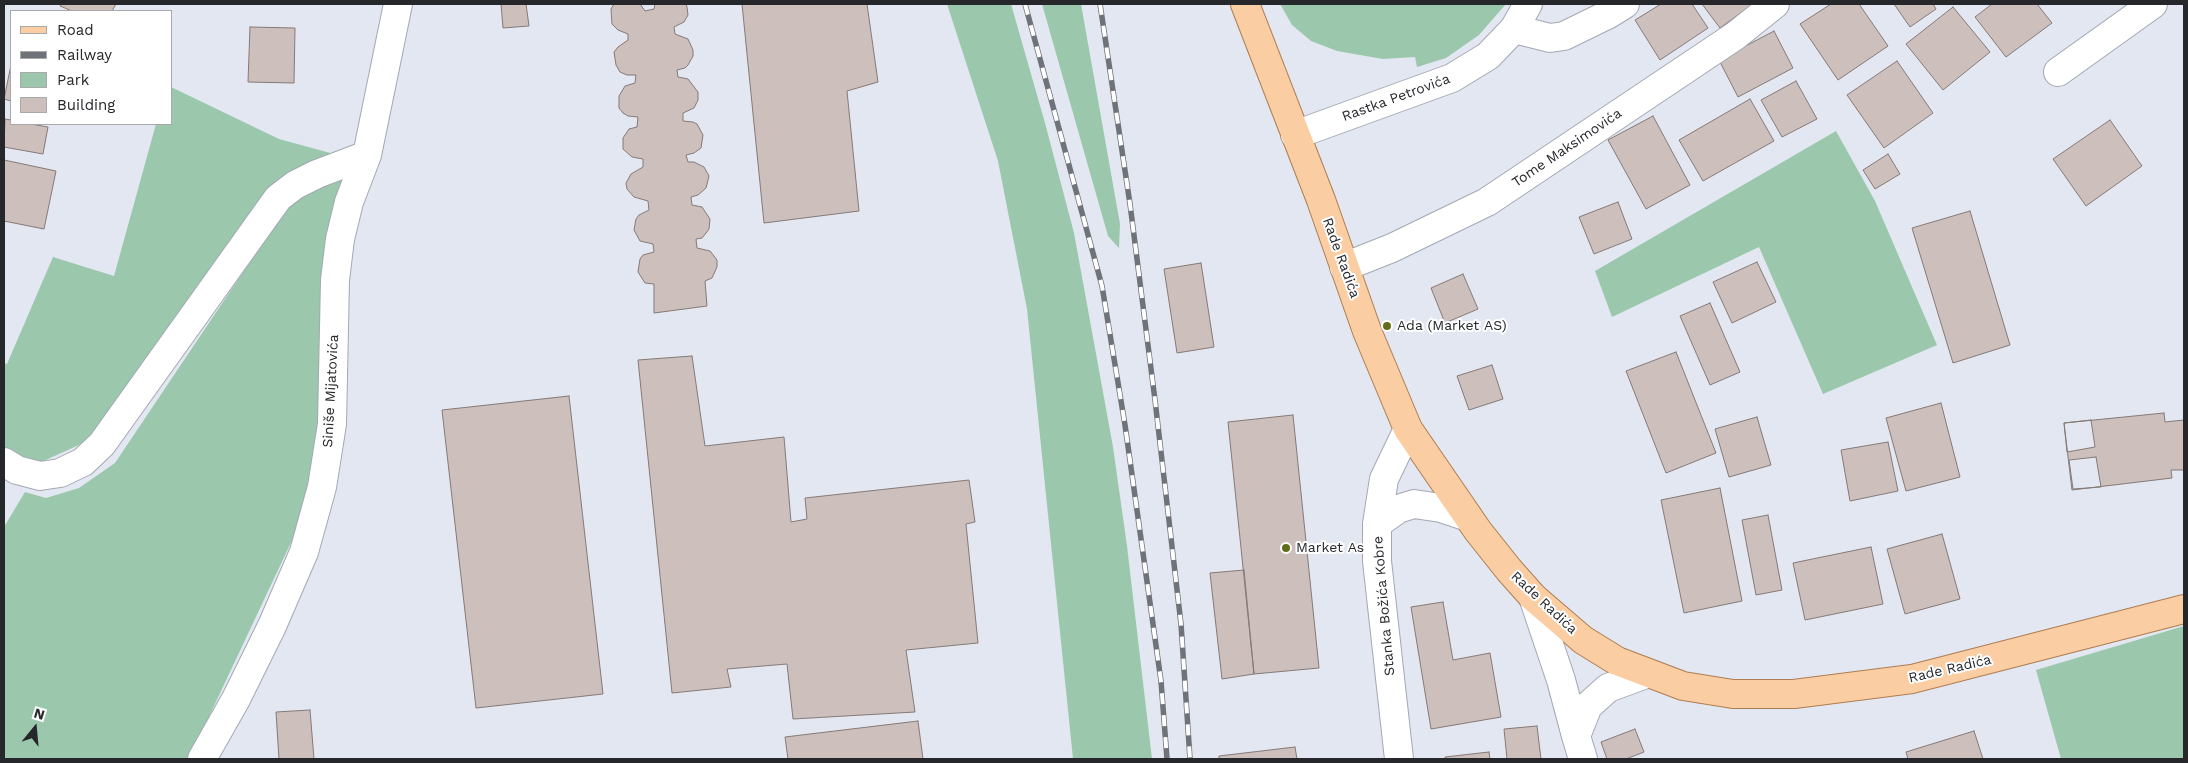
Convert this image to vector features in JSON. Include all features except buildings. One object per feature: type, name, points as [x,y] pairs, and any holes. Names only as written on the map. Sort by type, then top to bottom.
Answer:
[{"type":"main road","name":"Rade Radića","points":[[1244,4],[1295,135],[1367,331],[1408,429],[1468,517],[1509,570],[1533,597],[1583,640],[1617,661],[1646,674],[1683,686],[1733,694],[1794,694],[1836,690],[1921,677],[2184,609]]},
{"type":"street","name":"Siniše Mijatovića","points":[[202,759],[236,699],[272,626],[304,552],[322,487],[332,424],[335,289],[340,239],[349,202],[367,155],[398,4]]},
{"type":"street","name":"Rastka Petrovića","points":[[1295,135],[1452,78],[1488,56],[1514,29],[1528,4]]},
{"type":"street","points":[[1514,29],[1550,38],[1564,36],[1625,4]]},
{"type":"street","name":"Tome Maksimovića","points":[[1344,267],[1392,248],[1487,202],[1735,36],[1775,4]]},
{"type":"street","points":[[2058,72],[2153,4]]},
{"type":"street","points":[[4,462],[17,470],[40,476],[60,473],[84,462],[102,444],[278,198],[295,185],[317,174],[367,155]]},
{"type":"street","name":"Stanka Božića Kobre","points":[[1399,759],[1377,561],[1377,524],[1384,479],[1408,429]]},
{"type":"street","points":[[1377,524],[1398,509],[1414,504],[1441,508],[1468,517]]},
{"type":"street","points":[[1533,597],[1561,680],[1579,748]]},
{"type":"street","points":[[1579,748],[1588,706],[1608,688],[1646,674]]},
{"type":"green space","points":[[947,4],[1011,4],[1045,123],[1074,233],[1113,447],[1127,546],[1152,759],[1073,759],[1027,309],[998,161]]},
{"type":"green space","points":[[1042,4],[1081,4],[1120,224],[1119,248],[1108,236]]},
{"type":"green space","points":[[1280,4],[1506,4],[1479,35],[1446,58],[1417,67],[1415,57],[1383,59],[1337,51],[1311,41],[1292,25]]},
{"type":"green space","points":[[172,87],[279,139],[334,154],[90,440],[39,463],[17,456],[4,449],[4,363],[7,364],[53,257],[114,276],[156,125],[172,125]]},
{"type":"green space","points":[[1836,131],[1875,201],[1937,345],[1823,394],[1759,247],[1612,317],[1595,271]]},
{"type":"green space","points":[[342,179],[327,245],[323,360],[317,437],[310,482],[295,534],[189,759],[4,759],[4,527],[25,492],[46,498],[79,488],[115,463],[280,217],[300,195]]},
{"type":"green space","points":[[2184,626],[2184,759],[2061,759],[2036,670]]},
{"type":"railway","points":[[1025,4],[1102,286],[1125,425],[1161,681],[1167,759]]},
{"type":"railway","points":[[1100,4],[1130,204],[1155,400],[1181,624],[1190,759]]},
{"type":"place","name":"Ada (Market AS)","points":[[1387,326]]},
{"type":"place","name":"Market As","points":[[1286,548]]}]
